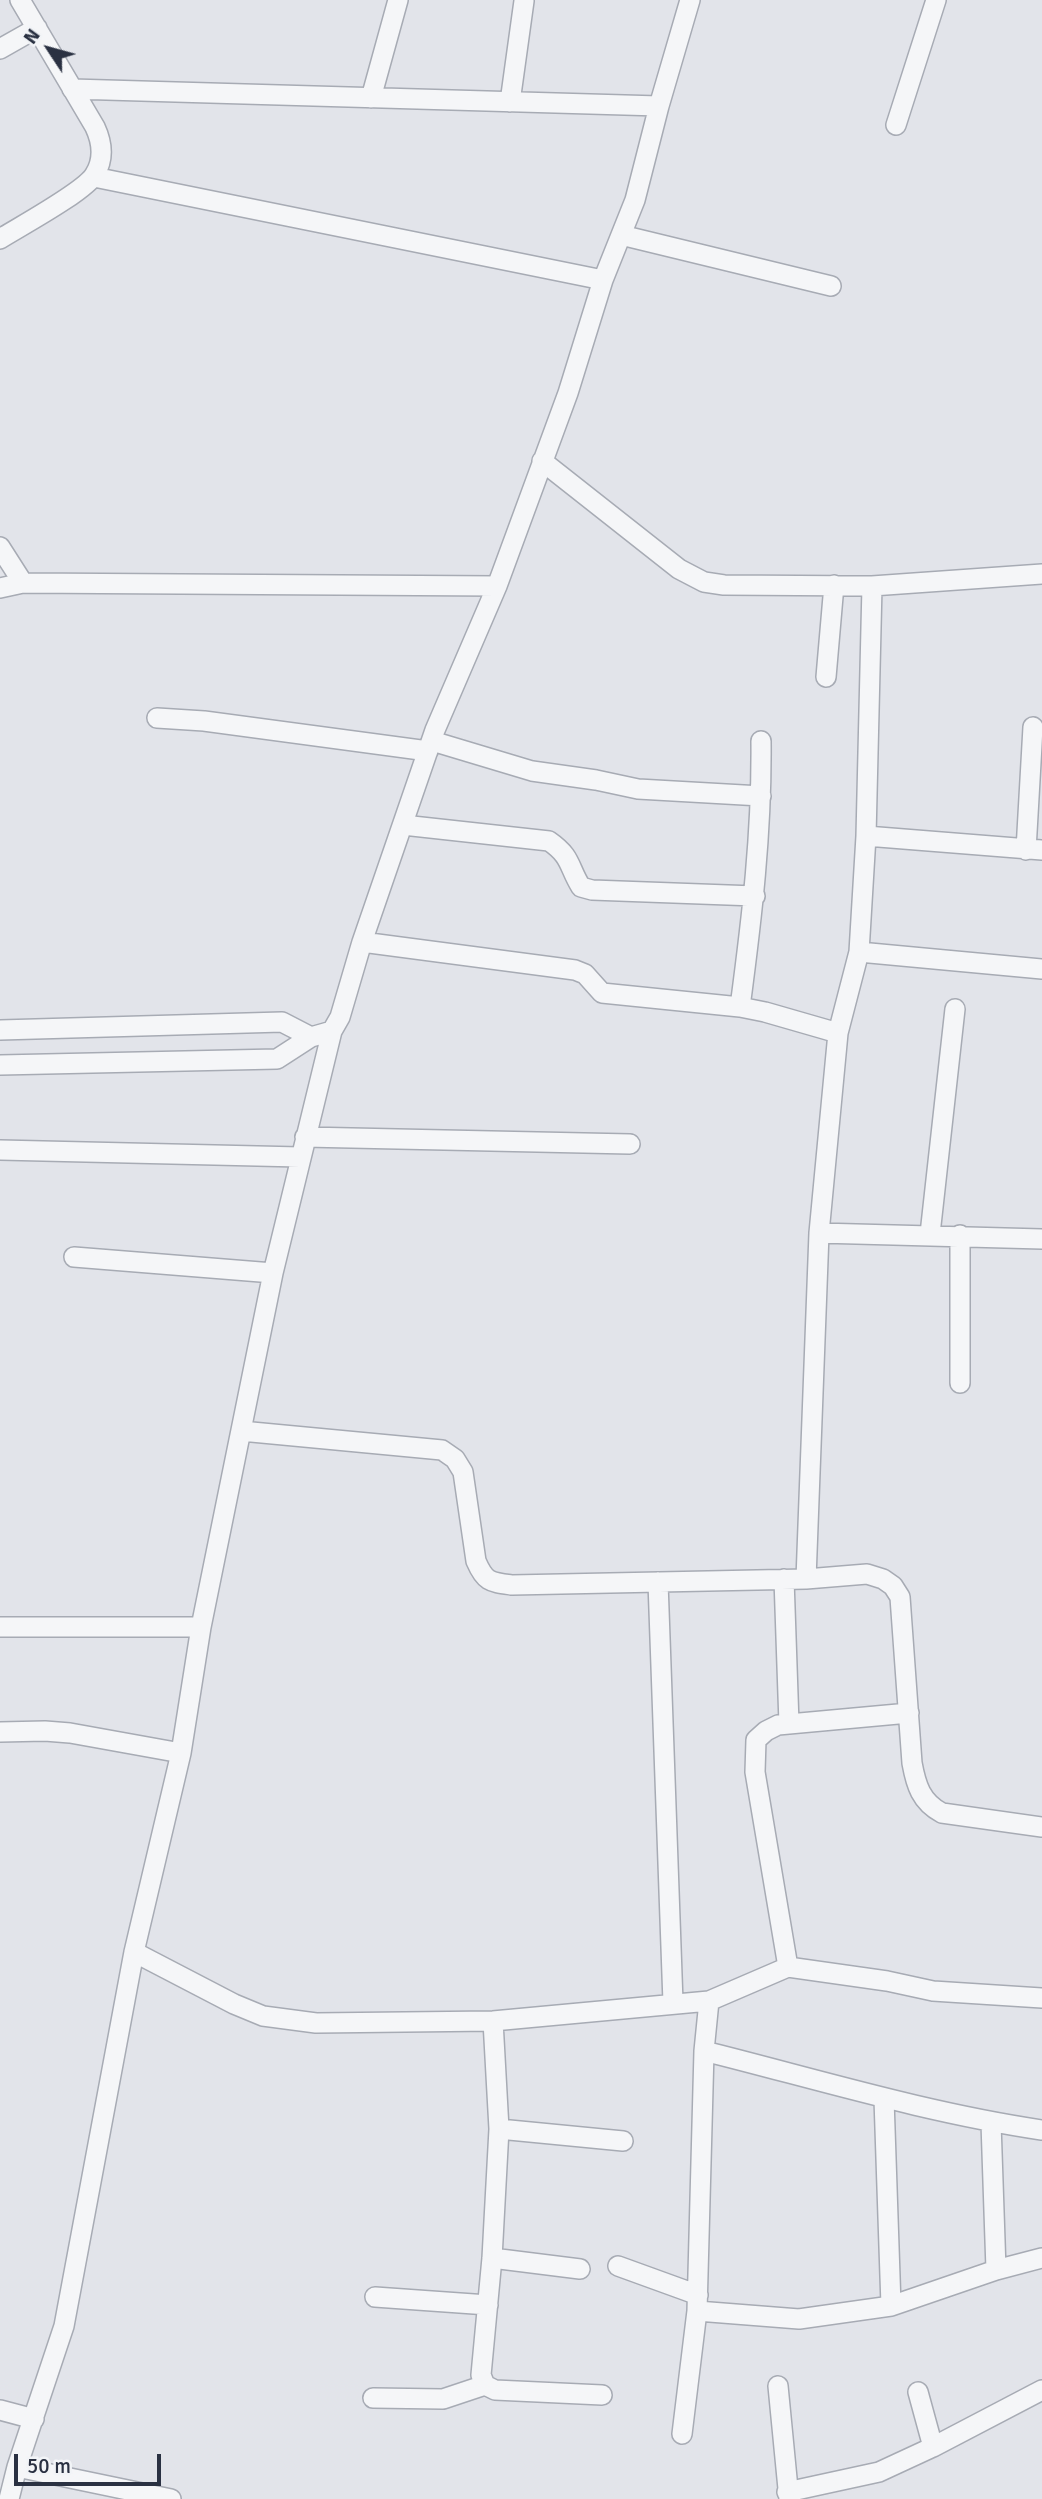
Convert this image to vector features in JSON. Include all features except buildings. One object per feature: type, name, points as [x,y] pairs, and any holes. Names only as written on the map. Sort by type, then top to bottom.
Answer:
[{"type":"street","points":[[0,239],[61,202],[94,177],[101,159],[101,139],[20,0]]},
{"type":"street","points":[[371,98],[398,0]]},
{"type":"street","points":[[9,2499],[64,2326],[134,1952],[181,1753],[201,1627],[273,1273],[332,1031],[340,1017],[362,943],[430,746],[497,586],[568,393],[603,280],[635,200],[690,0]]},
{"type":"street","points":[[896,125],[936,0]]},
{"type":"street","points":[[510,102],[524,1]]},
{"type":"street","points":[[0,49],[37,27]]},
{"type":"street","points":[[72,89],[659,106]]},
{"type":"street","points":[[94,177],[603,280]]},
{"type":"street","points":[[621,235],[831,286]]},
{"type":"street","points":[[542,461],[679,569],[704,582],[724,585],[873,586],[1042,574]]},
{"type":"street","points":[[0,547],[23,583]]},
{"type":"street","points":[[0,588],[23,583],[497,586]]},
{"type":"street","points":[[826,677],[834,585]]},
{"type":"street","points":[[806,1579],[819,1233],[838,1033],[859,951],[866,836],[873,586]]},
{"type":"street","points":[[158,718],[430,746],[532,771],[638,789],[761,796]]},
{"type":"street","points":[[866,836],[1034,850],[1033,727]]},
{"type":"street","points":[[740,1007],[755,897],[761,796],[761,741]]},
{"type":"street","points":[[403,825],[550,841],[568,856],[573,875],[581,887],[592,890],[755,897]]},
{"type":"street","points":[[362,943],[575,970],[585,974],[602,993],[740,1007],[838,1033]]},
{"type":"street","points":[[859,951],[1042,969]]},
{"type":"street","points":[[930,1234],[955,1009]]},
{"type":"street","points":[[0,1030],[282,1022],[312,1037]]},
{"type":"street","points":[[0,1065],[277,1059],[312,1037],[332,1031]]},
{"type":"street","points":[[305,1137],[630,1144]]},
{"type":"street","points":[[0,1150],[300,1157]]},
{"type":"street","points":[[819,1233],[1041,1233]]},
{"type":"street","points":[[960,1235],[960,1383]]},
{"type":"street","points":[[74,1257],[273,1273]]},
{"type":"street","points":[[241,1431],[442,1450],[455,1458],[463,1472],[476,1561],[481,1573],[490,1582],[512,1585],[806,1579],[867,1574],[883,1579],[893,1586],[900,1597],[912,1763],[916,1783],[923,1798],[931,1807],[949,1815],[1042,1827]]},
{"type":"street","points":[[784,1579],[789,1724]]},
{"type":"street","points":[[658,1582],[673,2003]]},
{"type":"street","points":[[0,1626],[201,1627]]},
{"type":"street","points":[[788,1968],[754,1758],[756,1740],[778,1725],[909,1713]]},
{"type":"street","points":[[0,1732],[70,1733],[181,1753]]},
{"type":"street","points":[[134,1952],[263,2017],[316,2024],[493,2021],[709,2001],[788,1968],[887,1981],[933,1991],[1042,1998]]},
{"type":"street","points":[[682,2434],[697,2303],[704,2051],[709,2001]]},
{"type":"street","points":[[493,2021],[499,2129],[492,2258],[481,2375],[485,2385],[495,2390],[602,2395]]},
{"type":"street","points":[[704,2051],[884,2099],[991,2123],[1042,2130]]},
{"type":"street","points":[[884,2099],[891,2306]]},
{"type":"street","points":[[991,2123],[996,2270]]},
{"type":"street","points":[[499,2129],[623,2141]]},
{"type":"street","points":[[492,2258],[580,2269]]},
{"type":"street","points":[[618,2266],[697,2303],[799,2319],[891,2306],[996,2270],[1042,2258]]},
{"type":"street","points":[[375,2297],[488,2305]]},
{"type":"street","points":[[373,2398],[443,2399],[485,2385]]},
{"type":"street","points":[[778,2386],[788,2496],[879,2472],[1042,2390]]},
{"type":"street","points":[[918,2392],[933,2447]]},
{"type":"street","points":[[0,2410],[34,2419]]},
{"type":"street","points":[[17,2467],[171,2499]]}]
